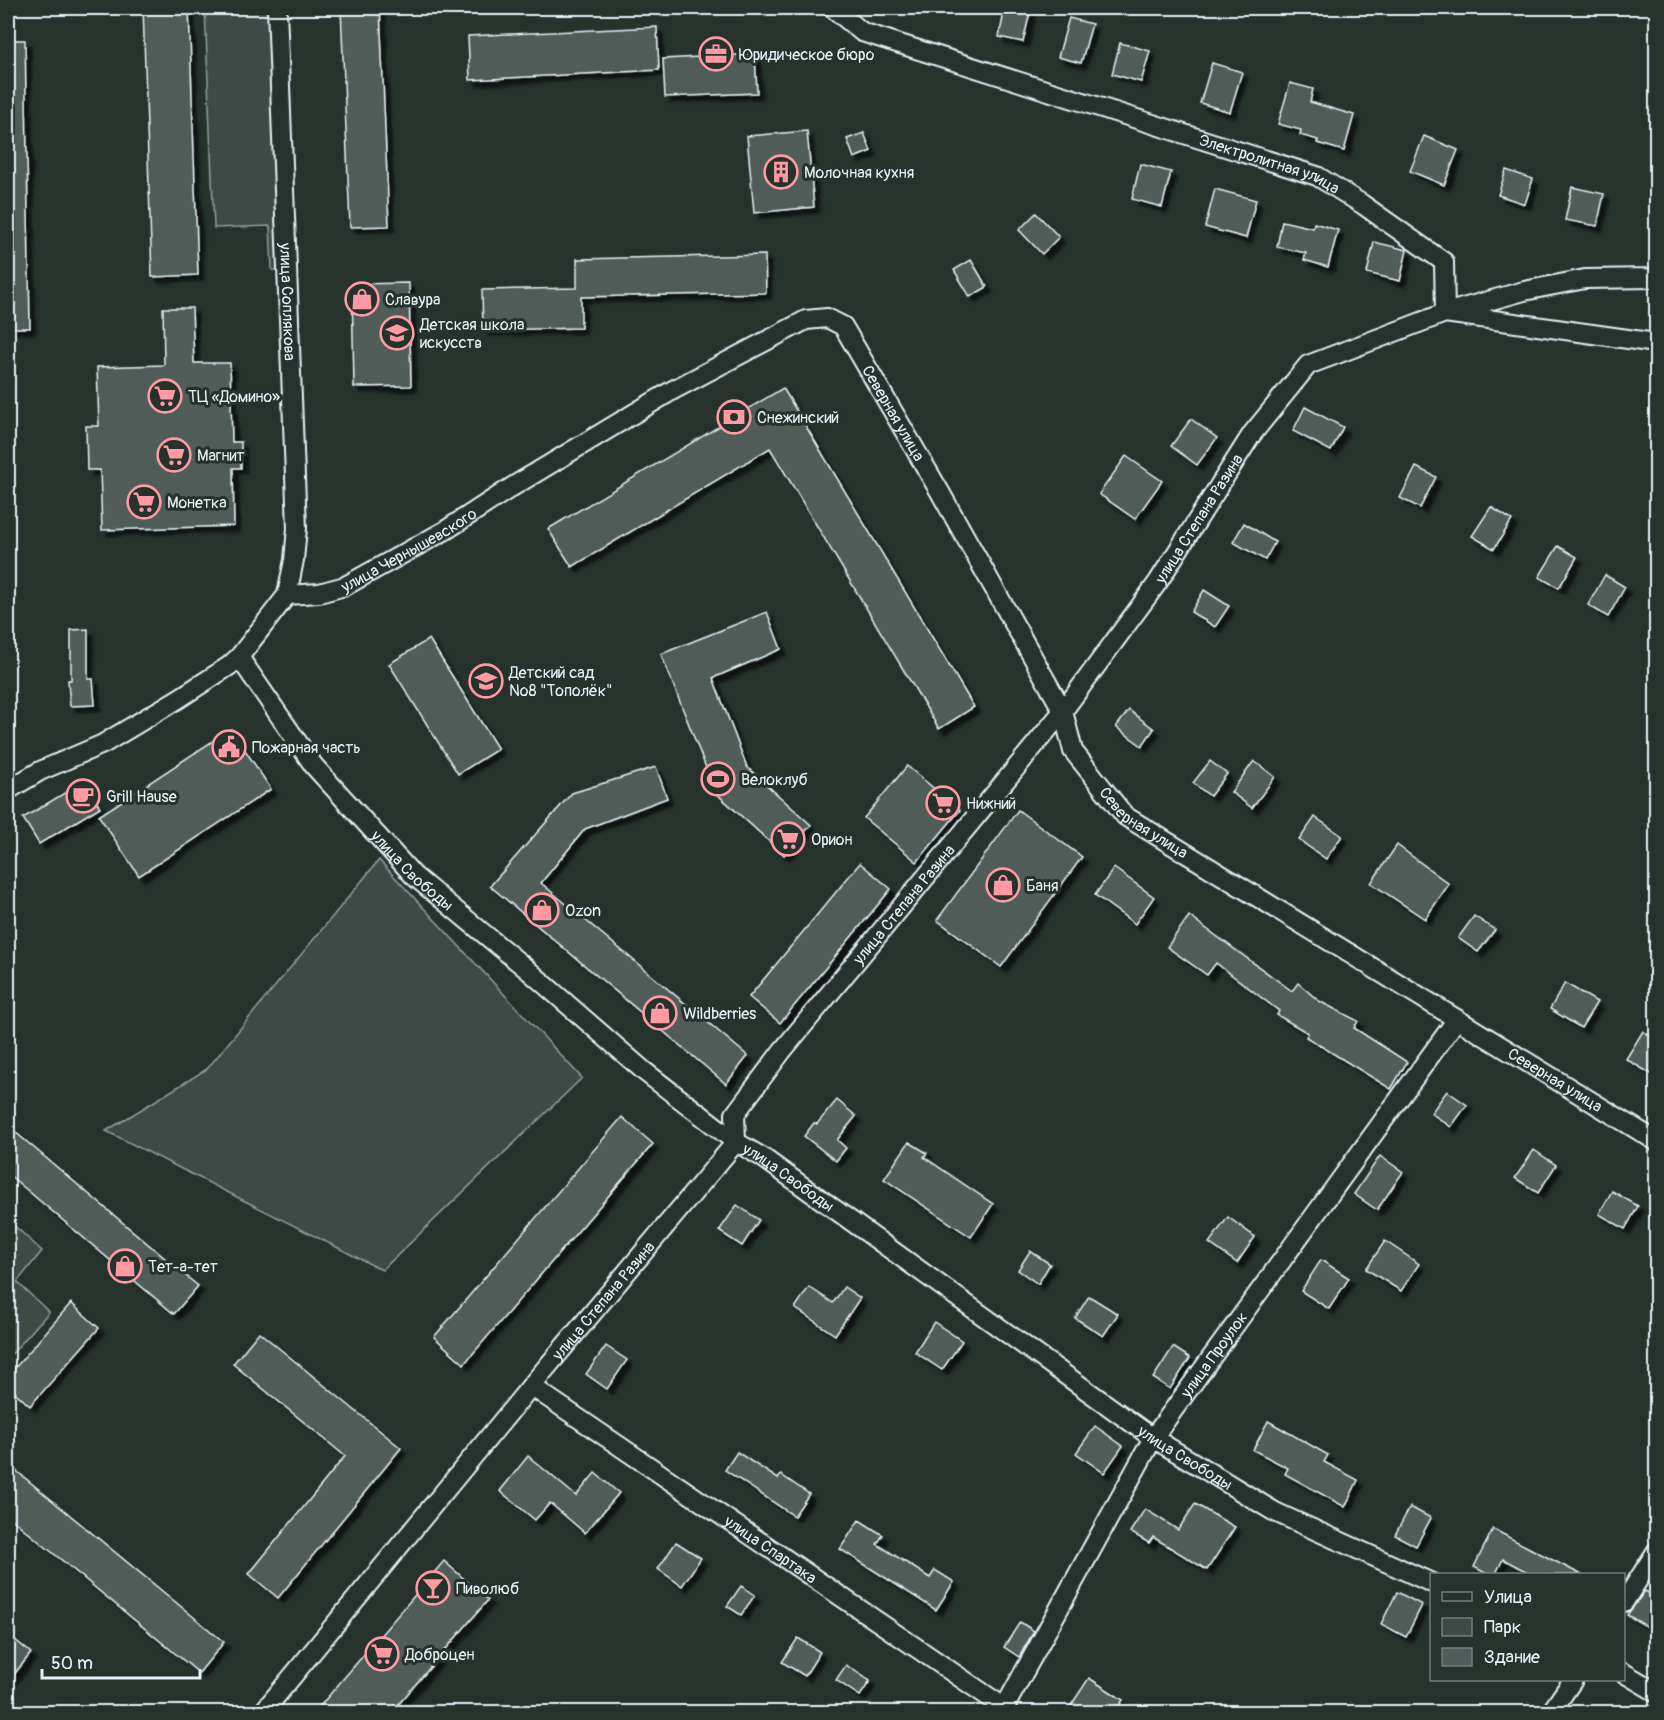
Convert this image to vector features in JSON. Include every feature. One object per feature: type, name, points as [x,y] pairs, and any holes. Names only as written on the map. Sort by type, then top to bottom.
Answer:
[{"type":"street","name":"улица Соплякова","points":[[277,8],[297,528],[287,595]]},
{"type":"street","name":"Электролитная улица","points":[[833,8],[862,32],[1317,176],[1362,204],[1444,262],[1445,313]]},
{"type":"street","name":"улица Степана Разина","points":[[262,1713],[531,1386],[736,1142],[735,1114],[782,1051],[1063,711],[1158,582],[1252,434],[1308,365],[1445,313],[1524,291],[1585,279],[1656,277]]},
{"type":"street","points":[[1445,313],[1656,344]]},
{"type":"street","name":"улица Чернышевского","points":[[287,595],[319,593],[345,586],[446,530],[512,487],[674,390],[806,320],[827,318]]},
{"type":"street","name":"Северная улица","points":[[827,318],[843,326],[940,492],[1063,711],[1073,752],[1125,816],[1656,1142]]},
{"type":"street","points":[[8,790],[40,771],[103,744],[229,666],[287,595]]},
{"type":"street","name":"улица Свободы","points":[[238,657],[314,766],[414,876],[528,970],[644,1071],[736,1142],[772,1164],[1153,1438],[1275,1512],[1430,1583]]},
{"type":"street","name":"улица Проулок","points":[[1005,1711],[1153,1438],[1457,1019]]},
{"type":"street","name":"улица Спартака","points":[[531,1386],[1005,1711]]},
{"type":"street","points":[[1625,1599],[1656,1552]]},
{"type":"street","points":[[1625,1674],[1656,1692]]},
{"type":"street","points":[[1551,1713],[1572,1681]]},
{"type":"green space","points":[[205,8],[271,8],[282,270],[272,270],[270,226],[214,228]]},
{"type":"green space","points":[[379,860],[582,1078],[382,1270],[106,1131],[207,1069]]},
{"type":"green space","points":[[8,1220],[42,1251],[17,1282],[49,1312],[8,1358]]},
{"type":"building","points":[[143,8],[189,8],[198,275],[152,277]]},
{"type":"building","points":[[341,8],[380,8],[389,226],[350,227]]},
{"type":"building","points":[[1005,8],[1031,8],[1023,42],[999,37]]},
{"type":"building","points":[[1069,18],[1092,24],[1081,63],[1058,57]]},
{"type":"building","points":[[657,27],[659,70],[470,80],[468,36]]},
{"type":"building","points":[[8,40],[25,40],[30,328],[8,328]]},
{"type":"building","points":[[1120,43],[1150,51],[1141,82],[1112,74]]},
{"type":"building","points":[[755,54],[757,93],[665,97],[663,59]]},
{"type":"building","points":[[1212,63],[1242,72],[1230,112],[1200,103]]},
{"type":"building","points":[[1290,83],[1313,89],[1310,102],[1354,115],[1344,151],[1300,135],[1301,130],[1278,124]]},
{"type":"building","name":"Молочная кухня","points":[[807,131],[814,207],[754,213],[747,136]]},
{"type":"building","points":[[864,133],[871,151],[854,158],[847,139]]},
{"type":"building","points":[[1424,136],[1458,150],[1444,185],[1410,171]]},
{"type":"building","points":[[1140,164],[1171,172],[1162,207],[1132,199]]},
{"type":"building","points":[[1506,170],[1533,179],[1525,204],[1498,195]]},
{"type":"building","points":[[1572,187],[1604,194],[1597,226],[1565,220]]},
{"type":"building","points":[[1215,189],[1256,200],[1246,238],[1205,227]]},
{"type":"building","points":[[1036,213],[1059,237],[1042,254],[1019,230]]},
{"type":"building","points":[[1282,221],[1313,228],[1314,223],[1338,230],[1328,267],[1304,260],[1306,253],[1277,247]]},
{"type":"building","points":[[1374,242],[1407,250],[1400,281],[1367,273]]},
{"type":"building","points":[[765,255],[766,293],[581,297],[581,328],[483,330],[482,290],[577,288],[577,259]]},
{"type":"building","points":[[971,260],[987,287],[970,297],[954,270]]},
{"type":"building","points":[[409,283],[411,386],[354,387],[352,284]]},
{"type":"building","name":"ТЦ «Домино»","points":[[163,308],[192,308],[194,363],[230,363],[232,442],[241,442],[241,468],[233,468],[234,526],[102,530],[100,470],[87,470],[86,426],[99,426],[97,367],[164,365]]},
{"type":"building","points":[[783,388],[974,707],[939,729],[770,448],[572,567],[548,529]]},
{"type":"building","points":[[1305,407],[1343,427],[1331,451],[1293,431]]},
{"type":"building","points":[[1191,419],[1217,438],[1197,465],[1171,446]]},
{"type":"building","points":[[1126,456],[1162,481],[1135,519],[1099,494]]},
{"type":"building","points":[[1416,467],[1436,477],[1420,508],[1400,498]]},
{"type":"building","points":[[1491,507],[1512,520],[1494,549],[1472,536]]},
{"type":"building","points":[[1244,523],[1275,542],[1265,560],[1233,542]]},
{"type":"building","points":[[1558,546],[1577,557],[1559,588],[1539,577]]},
{"type":"building","points":[[1605,575],[1625,587],[1608,617],[1588,605]]},
{"type":"building","points":[[1204,590],[1229,606],[1215,627],[1191,612]]},
{"type":"building","points":[[767,612],[781,649],[713,678],[747,767],[811,825],[784,855],[716,793],[661,654]]},
{"type":"building","points":[[88,629],[88,679],[93,679],[95,705],[70,706],[68,680],[71,680],[71,630]]},
{"type":"building","points":[[429,639],[498,749],[458,774],[389,664]]},
{"type":"building","points":[[1129,710],[1154,729],[1142,746],[1116,727]]},
{"type":"building","points":[[231,729],[271,789],[139,876],[99,816]]},
{"type":"building","points":[[1210,761],[1227,774],[1210,796],[1193,783]]},
{"type":"building","points":[[1254,761],[1275,777],[1252,808],[1231,792]]},
{"type":"building","points":[[907,766],[960,810],[917,862],[864,818]]},
{"type":"building","points":[[656,767],[667,798],[585,829],[541,883],[748,1056],[726,1084],[490,886],[572,793]]},
{"type":"building","points":[[83,782],[100,807],[39,844],[23,818]]},
{"type":"building","points":[[1018,810],[1082,857],[1001,967],[937,920]]},
{"type":"building","points":[[1315,817],[1342,836],[1326,859],[1299,840]]},
{"type":"building","points":[[1397,845],[1449,884],[1425,919],[1371,883]]},
{"type":"building","points":[[860,863],[891,889],[780,1023],[749,997]]},
{"type":"building","points":[[1114,868],[1154,897],[1135,924],[1095,895]]},
{"type":"building","points":[[1189,916],[1292,991],[1298,983],[1319,1001],[1358,1021],[1354,1028],[1407,1062],[1391,1089],[1306,1037],[1308,1033],[1277,1015],[1279,1011],[1216,963],[1207,975],[1167,947]]},
{"type":"building","points":[[1474,916],[1495,930],[1478,952],[1458,938]]},
{"type":"building","points":[[1565,983],[1597,1002],[1581,1028],[1550,1009]]},
{"type":"building","points":[[1643,1031],[1656,1040],[1656,1077],[1626,1059]]},
{"type":"building","points":[[1447,1091],[1467,1105],[1451,1127],[1431,1113]]},
{"type":"building","points":[[837,1100],[856,1116],[837,1140],[846,1148],[836,1161],[804,1136]]},
{"type":"building","points":[[622,1117],[653,1144],[464,1364],[434,1337]]},
{"type":"building","points":[[8,1126],[198,1286],[174,1314],[8,1174]]},
{"type":"building","points":[[909,1142],[927,1153],[924,1157],[993,1204],[971,1237],[884,1179]]},
{"type":"building","points":[[1534,1150],[1556,1165],[1538,1193],[1515,1178]]},
{"type":"building","points":[[1380,1156],[1403,1172],[1377,1210],[1354,1194]]},
{"type":"building","points":[[1612,1191],[1638,1206],[1625,1229],[1599,1214]]},
{"type":"building","points":[[737,1205],[759,1220],[742,1246],[719,1231]]},
{"type":"building","points":[[1228,1217],[1255,1237],[1237,1263],[1209,1243]]},
{"type":"building","points":[[1385,1241],[1419,1264],[1401,1291],[1366,1269]]},
{"type":"building","points":[[1030,1251],[1050,1264],[1038,1284],[1018,1270]]},
{"type":"building","points":[[1321,1260],[1349,1278],[1329,1309],[1301,1291]]},
{"type":"building","points":[[809,1287],[833,1303],[844,1287],[860,1298],[835,1335],[795,1308]]},
{"type":"building","points":[[1089,1296],[1118,1314],[1103,1336],[1075,1318]]},
{"type":"building","points":[[71,1303],[99,1328],[30,1406],[8,1386],[8,1376]]},
{"type":"building","points":[[934,1322],[962,1341],[942,1370],[915,1352]]},
{"type":"building","points":[[259,1332],[401,1448],[278,1598],[249,1574],[345,1456],[233,1364]]},
{"type":"building","points":[[606,1346],[627,1360],[607,1389],[586,1374]]},
{"type":"building","points":[[1173,1347],[1190,1358],[1170,1389],[1153,1378]]},
{"type":"building","points":[[1268,1421],[1328,1455],[1324,1462],[1358,1480],[1345,1507],[1285,1474],[1288,1468],[1253,1450]]},
{"type":"building","points":[[1095,1426],[1123,1446],[1104,1473],[1076,1453]]},
{"type":"building","points":[[737,1452],[778,1479],[781,1475],[809,1494],[794,1516],[725,1470]]},
{"type":"building","points":[[528,1456],[576,1496],[595,1473],[619,1493],[585,1533],[550,1503],[535,1520],[500,1491]]},
{"type":"building","points":[[8,1464],[224,1642],[199,1673],[8,1516]]},
{"type":"building","points":[[1195,1504],[1235,1527],[1207,1570],[1153,1537],[1149,1543],[1130,1532],[1145,1509],[1178,1530]]},
{"type":"building","points":[[1410,1507],[1431,1518],[1416,1546],[1395,1535]]},
{"type":"building","points":[[859,1520],[883,1535],[877,1544],[930,1578],[935,1570],[954,1582],[936,1610],[840,1549]]},
{"type":"building","points":[[1493,1529],[1578,1573],[1529,1573],[1503,1559],[1496,1573],[1485,1573],[1474,1567]]},
{"type":"building","points":[[676,1542],[701,1558],[682,1586],[658,1569]]},
{"type":"building","points":[[444,1561],[488,1600],[391,1713],[314,1713]]},
{"type":"building","points":[[741,1586],[755,1595],[741,1615],[727,1606]]},
{"type":"building","points":[[1645,1591],[1656,1597],[1656,1618],[1651,1629],[1627,1615]]},
{"type":"building","points":[[1397,1592],[1422,1605],[1406,1637],[1381,1624]]},
{"type":"building","points":[[1020,1622],[1034,1631],[1019,1657],[1004,1647]]},
{"type":"building","points":[[8,1634],[31,1653],[8,1682]]},
{"type":"building","points":[[798,1638],[820,1652],[805,1676],[782,1662]]},
{"type":"building","points":[[846,1665],[870,1681],[860,1696],[836,1680]]},
{"type":"building","points":[[1089,1678],[1123,1700],[1114,1713],[1066,1713]]},
{"type":"place","name":"Юридическое бюро","points":[[716,54]]},
{"type":"place","name":"Молочная кухня","points":[[781,172]]},
{"type":"place","name":"Славура","points":[[362,299]]},
{"type":"place","name":"Детская школа искусств","points":[[397,333]]},
{"type":"place","name":"ТЦ «Домино»","points":[[165,396]]},
{"type":"place","name":"Снежинский","points":[[734,417]]},
{"type":"place","name":"Магнит","points":[[174,455]]},
{"type":"place","name":"Монетка","points":[[144,502]]},
{"type":"place","name":"Детский сад №8 \"Тополёк\"","points":[[486,681]]},
{"type":"place","name":"Пожарная часть","points":[[229,747]]},
{"type":"place","name":"Велоклуб","points":[[718,779]]},
{"type":"place","name":"Grill Hause","points":[[83,796]]},
{"type":"place","name":"Нижний","points":[[943,803]]},
{"type":"place","name":"Орион","points":[[788,839]]},
{"type":"place","name":"Баня","points":[[1003,885]]},
{"type":"place","name":"Ozon","points":[[542,910]]},
{"type":"place","name":"Wildberries","points":[[660,1013]]},
{"type":"place","name":"Тет-а-тет","points":[[125,1266]]},
{"type":"place","name":"Пиволюб","points":[[433,1588]]},
{"type":"place","name":"Доброцен","points":[[382,1654]]}]
